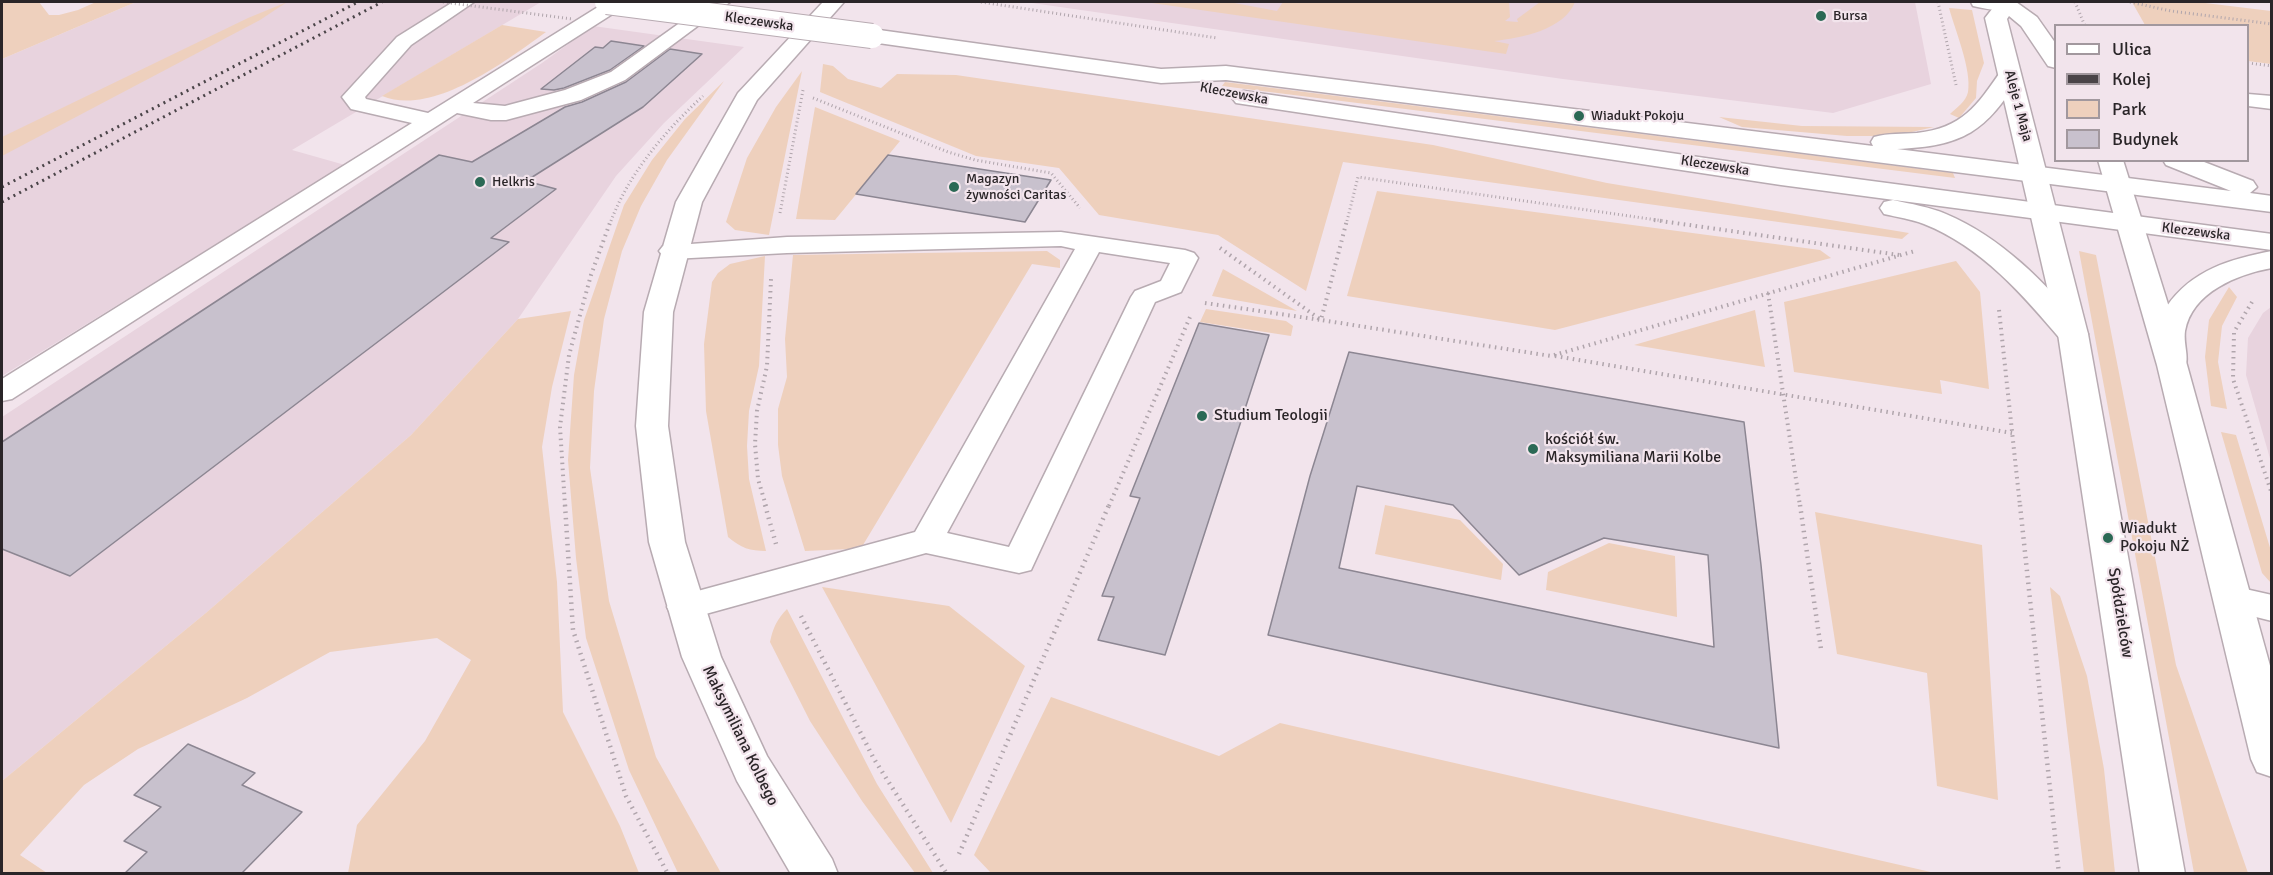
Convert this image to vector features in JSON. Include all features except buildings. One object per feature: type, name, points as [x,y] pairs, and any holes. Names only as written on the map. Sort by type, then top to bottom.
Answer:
[{"type":"main road","name":"Kleczewska","points":[[607,2],[1161,76],[1215,93],[1781,177],[2271,242]]},
{"type":"main road","name":"Maksymiliana Kolbego","points":[[816,873],[761,783],[727,717],[703,663],[684,607],[659,505],[651,435],[651,385],[655,335],[672,251],[696,184],[714,148],[765,73],[809,25],[834,2]]},
{"type":"main road","points":[[2006,3],[2028,22],[2054,60]]},
{"type":"main road","name":"Aleje 1 Maja","points":[[2006,3],[1996,18],[2043,212]]},
{"type":"main road","name":"Kleczewska","points":[[1161,76],[1226,73],[2034,174],[2114,173],[2271,204]]},
{"type":"main road","points":[[1773,141],[1896,142],[1944,134],[1962,129],[1974,121],[2009,76]]},
{"type":"main road","points":[[2180,162],[2231,183],[2271,194]]},
{"type":"main road","points":[[2114,173],[2172,365],[2271,759]]},
{"type":"main road","points":[[1781,177],[1935,219],[1968,234],[1995,251],[2073,334]]},
{"type":"main road","name":"Spółdzielców","points":[[2043,212],[2073,334],[2163,873]]},
{"type":"main road","points":[[2172,365],[2170,330],[2179,310],[2197,288],[2225,272],[2252,262],[2271,259]]},
{"type":"lane","points":[[430,120],[358,104],[353,97],[404,41],[465,2]]},
{"type":"lane","points":[[2,392],[618,2]]},
{"type":"lane","points":[[453,106],[491,113],[506,113],[573,95],[618,76],[721,2]]},
{"type":"lane","points":[[1980,2],[2006,3]]},
{"type":"lane","points":[[2249,99],[2271,103]]},
{"type":"lane","points":[[672,251],[774,246],[1061,239],[1185,258],[1172,286],[1144,297],[1019,561],[926,541],[684,607]]},
{"type":"lane","points":[[926,541],[1091,243]]},
{"type":"lane","points":[[2232,599],[2271,608]]},
{"type":"path","points":[[1938,2],[1957,91]]},
{"type":"path","points":[[2075,2],[2084,24]]},
{"type":"path","points":[[2130,2],[2171,11],[2271,24]]},
{"type":"path","points":[[2249,63],[2271,66]]},
{"type":"path","points":[[804,85],[774,246],[766,334],[767,366],[757,411],[755,444],[758,478],[795,604],[874,759],[947,873]]},
{"type":"path","points":[[813,98],[948,152],[975,160],[1051,173],[1081,209]]},
{"type":"path","points":[[1321,320],[1358,177],[1902,255]]},
{"type":"path","points":[[1214,259],[1218,247],[1321,320]]},
{"type":"path","points":[[1551,356],[1922,249]]},
{"type":"path","points":[[1768,293],[1821,649]]},
{"type":"path","points":[[2260,297],[2252,301],[2235,332],[2232,380],[2271,494]]},
{"type":"path","points":[[1196,302],[1551,356],[2012,433]]},
{"type":"path","points":[[1999,306],[2059,873]]},
{"type":"path","points":[[960,854],[1191,313]]},
{"type":"shaded area","points":[[136,2],[541,2],[292,150],[345,165],[2,376],[2,59]]},
{"type":"shaded area","points":[[1025,2],[1915,2],[1931,84],[1833,113],[1563,79]]},
{"type":"shaded area","points":[[593,26],[744,47],[664,123],[616,176],[518,319],[411,435],[207,612],[2,781],[2,417],[542,63]]},
{"type":"shaded area","points":[[2271,307],[2271,462],[2246,375],[2248,338],[2263,313]]},
{"type":"green space","points":[[2,2],[39,2],[49,15],[59,15],[96,2],[136,2],[2,59]]},
{"type":"green space","points":[[287,2],[260,20],[2,156],[2,137],[248,18]]},
{"type":"green space","points":[[1145,2],[1229,2],[1277,11],[1283,2],[1509,2],[1510,17],[1505,21],[1518,22],[1517,19],[1540,2],[1575,2],[1569,12],[1552,26],[1529,35],[1494,41],[1509,44],[1506,54]]},
{"type":"green space","points":[[2132,2],[2197,2],[2271,11],[2271,64],[2249,61],[2249,24],[2144,24]]},
{"type":"green space","points":[[1949,8],[1972,10],[1984,63],[1977,81],[1976,98],[1959,118],[1950,114],[1965,99],[1969,83]]},
{"type":"green space","points":[[502,25],[546,32],[490,70],[446,92],[424,99],[402,100],[382,96]]},
{"type":"green space","points":[[823,64],[833,66],[848,79],[881,88],[897,74],[956,75],[1433,145],[1607,183],[1909,233],[1902,239],[1343,162],[1306,291],[1218,235],[1099,215],[1059,168],[976,156],[820,92]]},
{"type":"green space","points":[[802,71],[769,235],[735,230],[726,222],[747,158],[776,107]]},
{"type":"green space","points":[[724,81],[667,160],[641,206],[622,251],[604,319],[594,391],[590,468],[609,601],[656,757],[721,873],[678,873],[629,770],[586,638],[576,558],[568,460],[574,375],[584,320],[624,205],[652,160],[685,119]]},
{"type":"green space","points":[[1225,82],[1953,173],[1955,178],[1222,86]]},
{"type":"green space","points":[[815,107],[900,141],[835,220],[796,219]]},
{"type":"green space","points":[[1719,117],[1802,126],[1934,127],[1894,136],[1847,136],[1742,127]]},
{"type":"green space","points":[[1377,191],[1820,250],[1831,258],[1555,330],[1347,296]]},
{"type":"green space","points":[[1047,251],[1060,260],[1060,268],[1032,264],[863,545],[850,549],[805,551],[782,476],[778,445],[778,409],[787,377],[785,339],[793,255]]},
{"type":"green space","points":[[2079,251],[2096,255],[2176,665],[2248,873],[2194,873]]},
{"type":"green space","points":[[765,256],[759,366],[749,411],[747,446],[749,479],[766,551],[746,548],[728,537],[706,411],[704,344],[712,282],[718,273],[730,264]]},
{"type":"green space","points":[[1956,261],[1980,292],[1989,389],[1940,380],[1942,394],[1794,372],[1784,302]]},
{"type":"green space","points":[[1223,269],[1297,311],[1212,296]]},
{"type":"green space","points":[[2229,287],[2237,297],[2222,326],[2218,362],[2227,409],[2211,406],[2205,357],[2209,320]]},
{"type":"green space","points":[[1206,309],[1286,321],[1293,326],[1291,336],[1200,322]]},
{"type":"green space","points":[[1755,310],[1765,367],[1634,345]]},
{"type":"green space","points":[[571,311],[552,387],[542,447],[557,582],[563,712],[620,826],[639,873],[348,873],[357,825],[425,741],[471,660],[437,638],[330,652],[247,698],[138,749],[84,785],[20,855],[47,873],[2,873],[2,781],[207,612],[411,435],[518,319]]},
{"type":"green space","points":[[2221,432],[2236,435],[2271,551],[2271,583],[2262,573]]},
{"type":"green space","points":[[1385,505],[1460,520],[1503,564],[1501,580],[1375,554]]},
{"type":"green space","points":[[1815,512],[1982,545],[1998,800],[1937,786],[1927,673],[1837,654]]},
{"type":"green space","points":[[1609,543],[1675,556],[1677,617],[1546,590],[1548,572]]},
{"type":"green space","points":[[822,587],[949,606],[1025,666],[951,823]]},
{"type":"green space","points":[[2050,587],[2060,596],[2087,676],[2104,769],[2115,873],[2084,873]]},
{"type":"green space","points":[[787,609],[877,784],[933,873],[915,873],[862,801],[810,721],[770,642],[776,624]]},
{"type":"green space","points":[[1051,697],[1219,756],[1280,723],[1935,873],[991,873],[974,855]]},
{"type":"railway","points":[[2,187],[358,2]]},
{"type":"railway","points":[[2,202],[382,2]]},
{"type":"place","name":"Bursa","points":[[1821,16]]},
{"type":"place","name":"Wiadukt Pokoju","points":[[1579,116]]},
{"type":"place","name":"Helkris","points":[[480,182]]},
{"type":"place","name":"Magazyn żywności Caritas","points":[[954,187]]},
{"type":"place","name":"Studium Teologii","points":[[1202,416]]},
{"type":"place","name":"kościół św. Maksymiliana Marii Kolbe","points":[[1533,449]]},
{"type":"place","name":"Wiadukt Pokoju NŻ","points":[[2108,538]]}]
